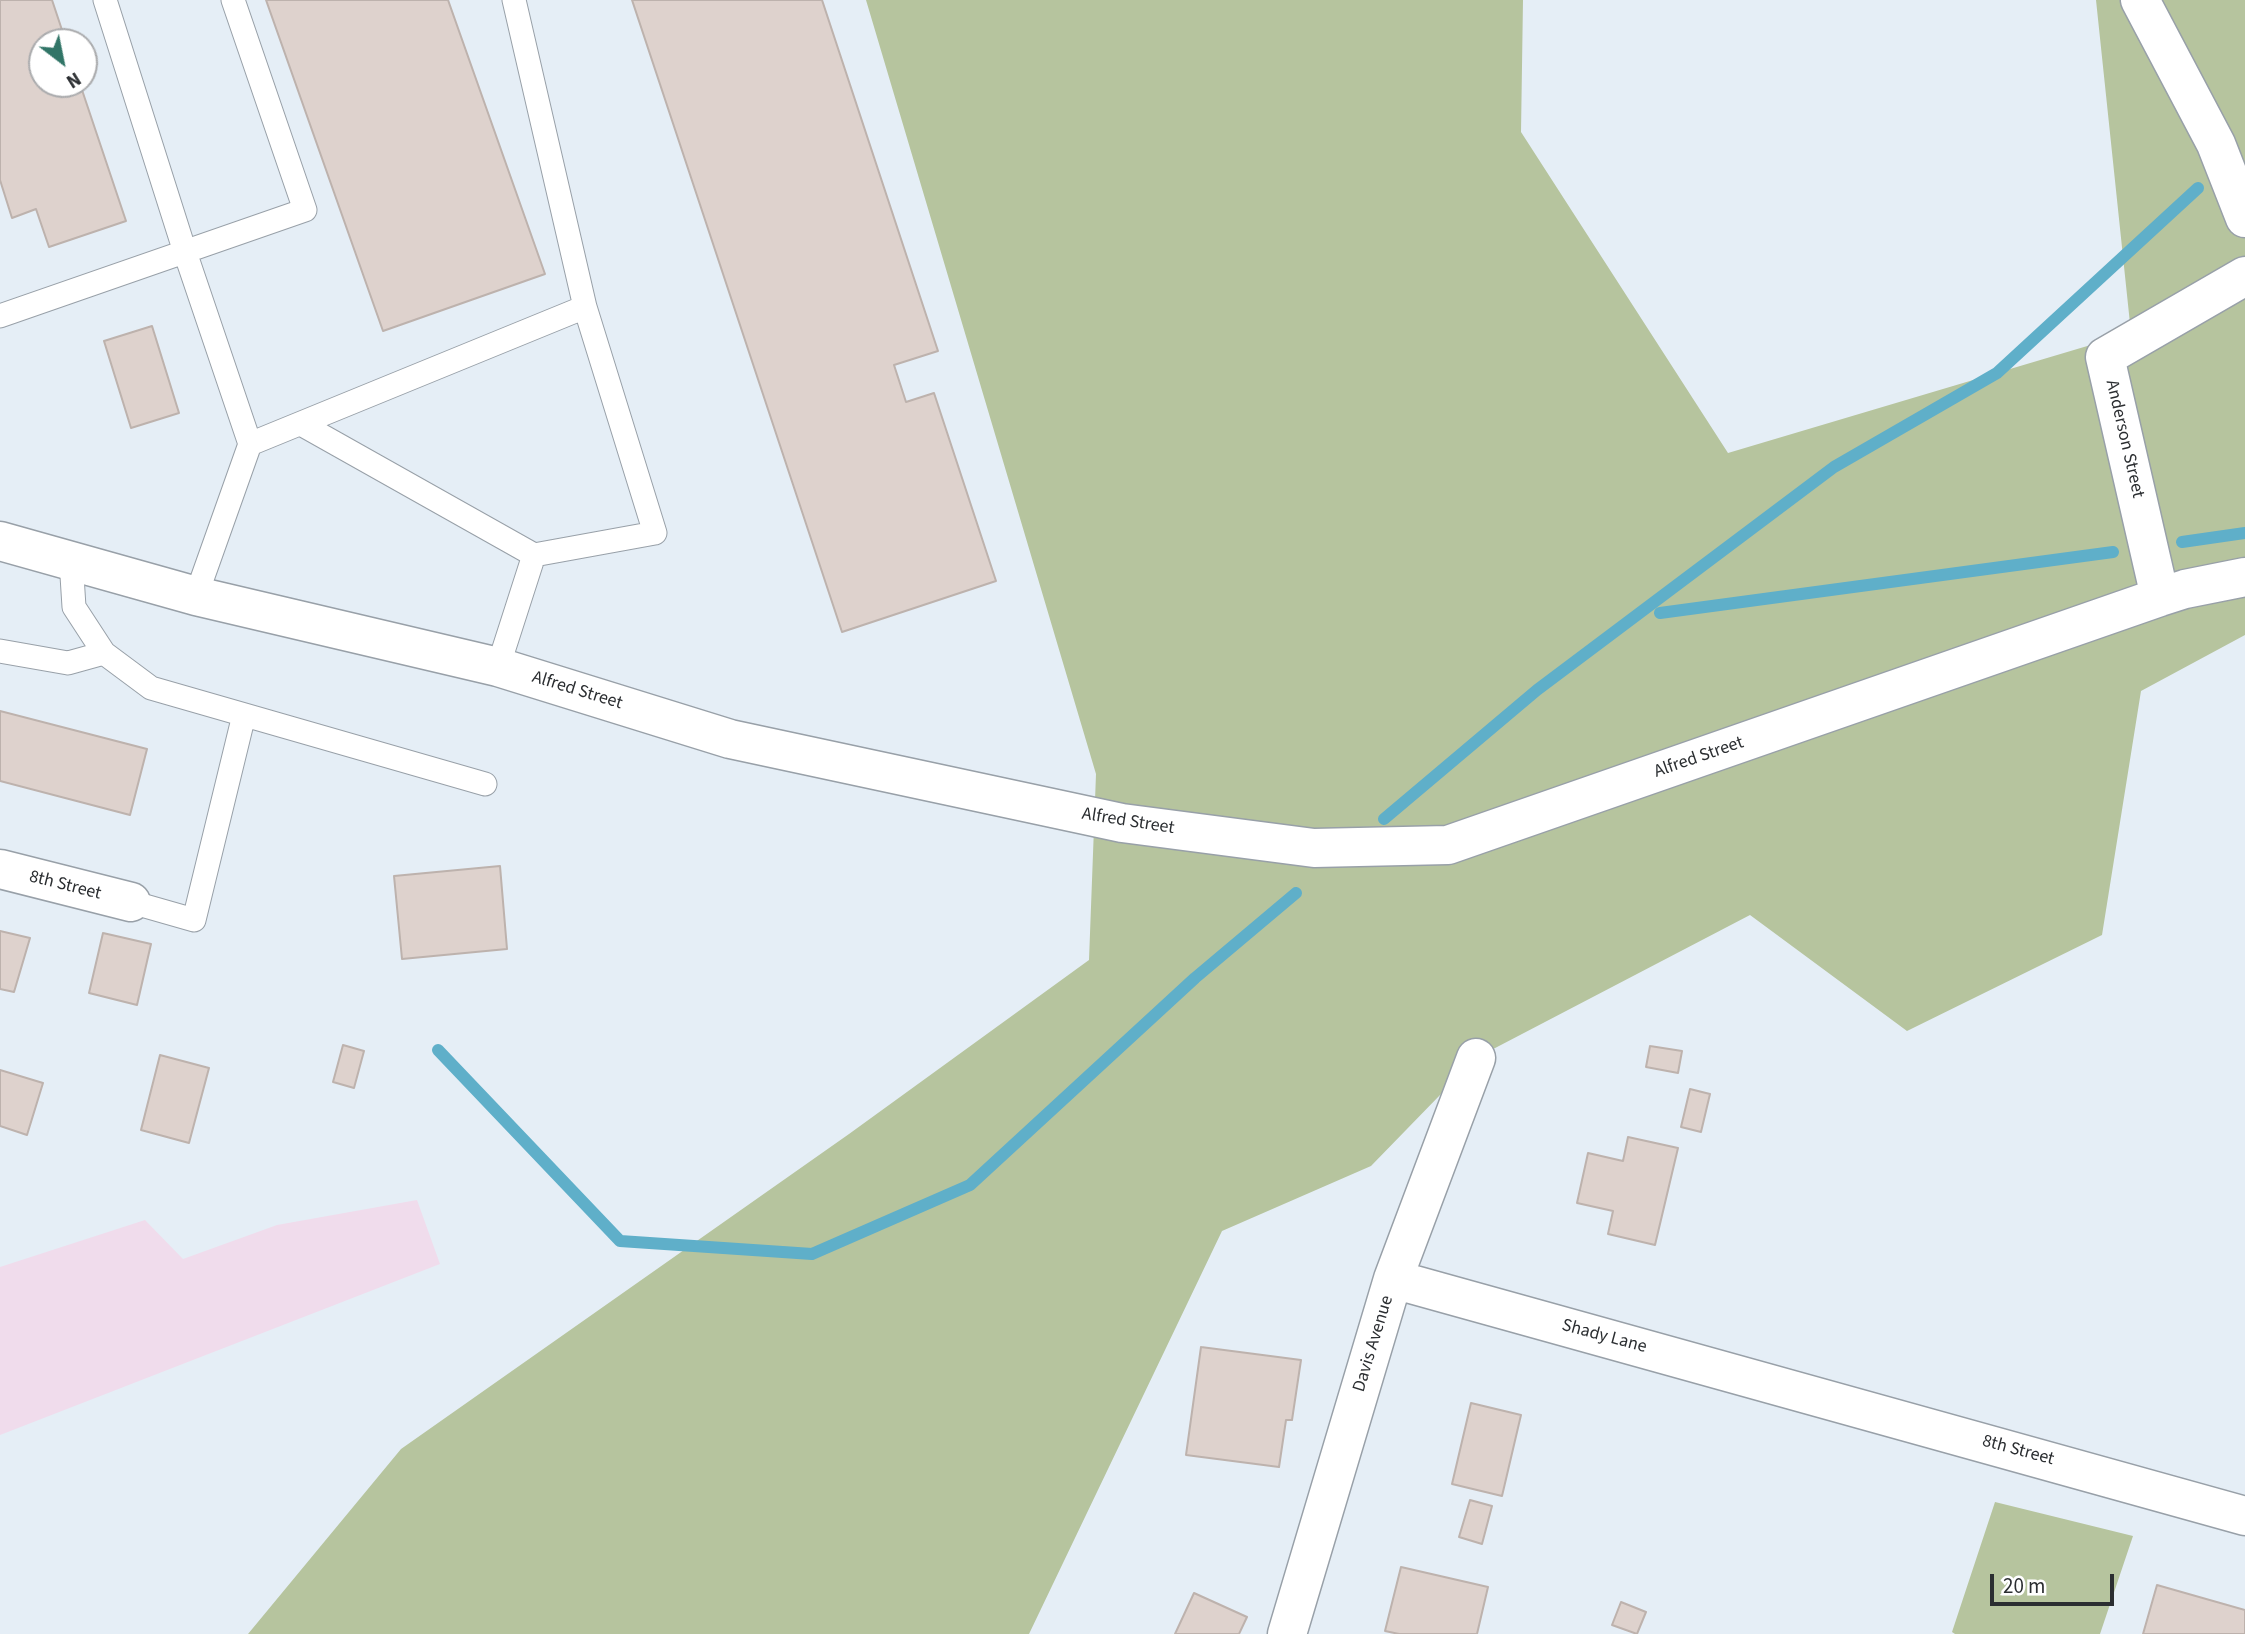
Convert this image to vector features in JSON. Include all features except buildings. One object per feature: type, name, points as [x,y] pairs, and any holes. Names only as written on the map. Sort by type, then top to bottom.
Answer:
[{"type":"street","points":[[2140,0],[2216,144],[2245,218]]},
{"type":"street","name":"Anderson Street","points":[[2160,597],[2105,357],[2245,276]]},
{"type":"street","name":"Alfred Street","points":[[0,541],[196,596],[498,667],[730,739],[1122,823],[1314,848],[1448,845],[2160,597],[2245,576]]},
{"type":"street","name":"8th Street","points":[[0,869],[131,902]]},
{"type":"street","name":"Davis Avenue","points":[[1287,1634],[1393,1279],[1476,1058]]},
{"type":"street","name":"Shady Lane","points":[[1393,1279],[1814,1395]]},
{"type":"street","name":"8th Street","points":[[1814,1395],[2233,1512]]},
{"type":"lane","points":[[106,0],[185,252],[250,444],[196,596]]},
{"type":"lane","points":[[2,308],[185,252],[305,210],[233,0]]},
{"type":"lane","points":[[301,424],[534,555],[655,533],[585,307],[513,0]]},
{"type":"lane","points":[[250,444],[585,307]]},
{"type":"lane","points":[[498,667],[534,555]]},
{"type":"lane","points":[[71,560],[74,607],[104,653],[151,688],[485,784]]},
{"type":"lane","points":[[0,651],[68,663],[104,653]]},
{"type":"lane","points":[[131,902],[194,920],[244,715]]},
{"type":"shaded area","points":[[417,1200],[440,1264],[0,1435],[0,1267],[145,1220],[183,1259],[277,1225]]},
{"type":"green space","points":[[866,0],[1523,0],[1521,132],[1728,453],[2131,333],[2096,0],[2245,0],[2245,635],[2141,691],[2102,935],[1907,1031],[1750,915],[1476,1058],[1371,1166],[1222,1231],[1029,1634],[248,1634],[401,1449],[849,1134],[1089,960],[1096,774]]},
{"type":"green space","points":[[1995,1502],[2133,1536],[2100,1634],[1952,1632]]},
{"type":"waterway","points":[[1384,819],[1537,690],[1834,467],[1997,373],[2198,188]]},
{"type":"waterway","points":[[2182,542],[2245,533]]},
{"type":"waterway","points":[[1660,613],[2113,552]]},
{"type":"waterway","points":[[438,1050],[620,1241],[812,1254],[970,1185],[1195,978],[1296,893]]}]
